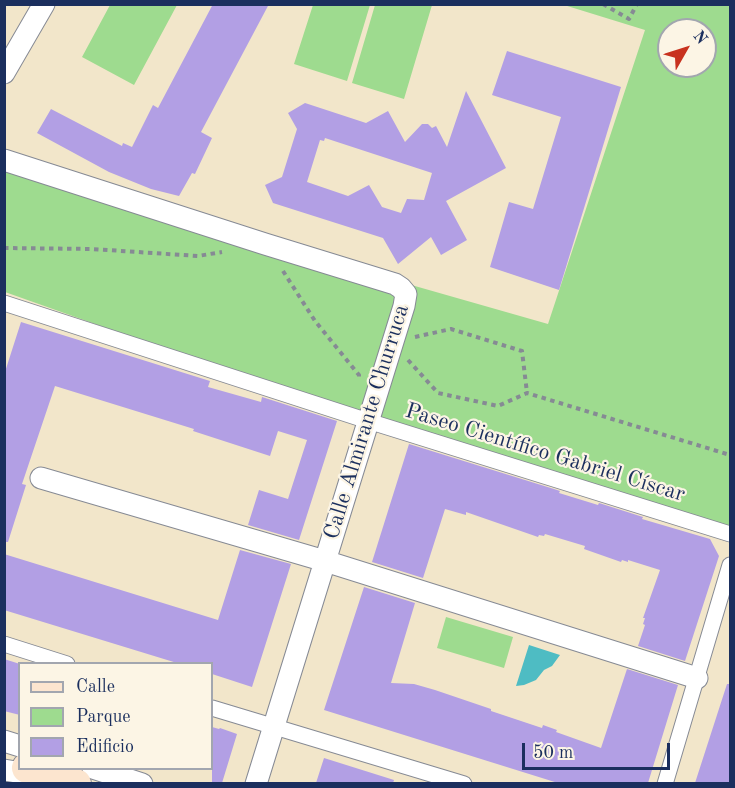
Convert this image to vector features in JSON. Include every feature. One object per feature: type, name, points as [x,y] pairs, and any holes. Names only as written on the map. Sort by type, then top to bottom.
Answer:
[{"type":"main road","points":[[33,770],[67,781]]},
{"type":"street","points":[[4,73],[44,4]]},
{"type":"street","name":"Calle Almirante Churruca","points":[[4,160],[394,284],[406,294],[393,343],[256,783]]},
{"type":"street","name":"Paseo Científico Gabriel Císcar","points":[[4,303],[368,421],[730,534]]},
{"type":"street","points":[[41,478],[325,561],[697,678]]},
{"type":"street","points":[[665,783],[730,566]]},
{"type":"street","points":[[4,644],[65,662]]},
{"type":"street","points":[[213,708],[464,783]]},
{"type":"street","points":[[100,770],[142,783]]},
{"type":"street","points":[[4,771],[67,781]]},
{"type":"path","points":[[603,4],[629,19],[637,4]]},
{"type":"path","points":[[4,248],[92,249],[198,256],[265,244],[315,321],[359,375],[368,421]]},
{"type":"path","points":[[527,393],[522,351],[451,329],[393,343],[438,393],[498,406],[527,393],[730,455]]},
{"type":"green space","points":[[110,5],[177,5],[134,85],[82,57]]},
{"type":"green space","points":[[313,5],[370,5],[347,81],[294,64]]},
{"type":"green space","points":[[375,5],[432,5],[404,99],[352,83]]},
{"type":"green space","points":[[564,5],[730,5],[730,534],[368,421],[5,292],[5,169],[548,324],[645,30]]},
{"type":"green space","points":[[446,617],[513,637],[504,668],[437,648]]},
{"type":"water","points":[[529,645],[560,655],[552,666],[544,670],[536,680],[516,686]]},
{"type":"building","points":[[213,4],[269,4],[201,132],[212,138],[195,174],[192,173],[179,196],[151,189],[109,172],[37,133],[51,109],[122,146],[123,143],[132,147],[153,105],[158,108]]},
{"type":"building","points":[[507,51],[621,87],[559,290],[490,267],[509,202],[533,209],[561,117],[492,95]]},
{"type":"building","points":[[466,91],[506,168],[446,201],[467,240],[441,255],[431,237],[398,264],[383,238],[273,203],[265,185],[282,177],[297,129],[288,113],[305,103],[366,123],[388,111],[405,142],[422,124],[428,124],[432,128],[436,126],[447,147]],"holes":[[[325,138],[432,173],[424,200],[407,199],[401,213],[382,207],[369,185],[348,196],[307,182],[320,140],[324,141]]]},
{"type":"building","points":[[21,322],[210,381],[208,387],[261,402],[262,397],[337,421],[299,540],[248,525],[259,490],[288,499],[307,440],[278,431],[270,456],[193,431],[194,429],[55,386],[22,484],[26,485],[8,542],[4,542],[4,375]]},
{"type":"building","points":[[409,444],[710,539],[719,556],[685,661],[638,646],[645,625],[643,624],[645,618],[643,618],[660,570],[628,560],[628,562],[622,560],[621,562],[584,549],[585,546],[545,534],[538,537],[466,512],[466,515],[445,509],[423,578],[372,562]]},
{"type":"building","points":[[240,550],[291,564],[252,687],[213,674],[213,662],[174,662],[4,610],[4,554],[218,620]]},
{"type":"building","points":[[364,587],[415,603],[391,683],[414,684],[435,690],[542,728],[543,725],[601,748],[627,669],[678,685],[648,783],[558,783],[324,710]]},
{"type":"building","points":[[4,659],[18,663],[18,714],[4,711]]},
{"type":"building","points":[[727,684],[730,684],[730,783],[695,783]]},
{"type":"building","points":[[213,727],[237,734],[222,783],[212,783]]},
{"type":"building","points":[[324,758],[394,780],[393,783],[316,783]]}]
